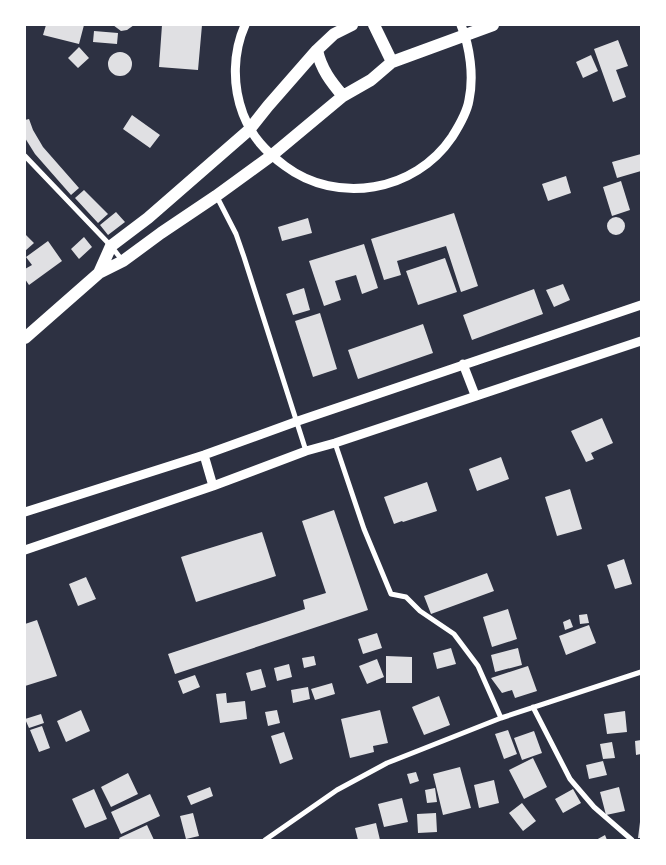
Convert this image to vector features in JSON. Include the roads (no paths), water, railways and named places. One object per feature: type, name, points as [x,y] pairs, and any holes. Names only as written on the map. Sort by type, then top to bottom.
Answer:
[{"type":"highway","points":[[99,273],[111,246],[148,218],[249,130],[317,50],[334,34],[352,25]]},
{"type":"highway","points":[[374,25],[392,62]]},
{"type":"highway","points":[[25,338],[99,273],[124,261],[161,233],[216,196],[271,156],[343,96],[370,80],[392,62],[463,30],[492,25]]},
{"type":"highway","points":[[317,50],[320,65],[343,96]]},
{"type":"street","points":[[245,25],[239,39],[235,72],[240,106],[249,130],[271,156],[296,175],[321,185],[348,189],[375,187],[401,180],[425,166],[444,148],[460,125],[469,100],[471,71],[463,30]]},
{"type":"street","points":[[25,156],[124,261]]},
{"type":"street","points":[[216,196],[239,242],[298,421],[306,451]]},
{"type":"street","points":[[25,512],[204,455],[463,364],[641,305]]},
{"type":"street","points":[[25,550],[213,486],[306,451],[641,341]]},
{"type":"street","points":[[463,364],[475,395]]},
{"type":"street","points":[[335,443],[364,529],[391,594],[406,597],[420,611],[454,634],[478,666],[501,718]]},
{"type":"street","points":[[204,455],[213,486]]},
{"type":"street","points":[[265,840],[345,785],[388,763],[501,718],[641,672]]},
{"type":"street","points":[[533,707],[570,779],[594,807],[632,840]]}]
